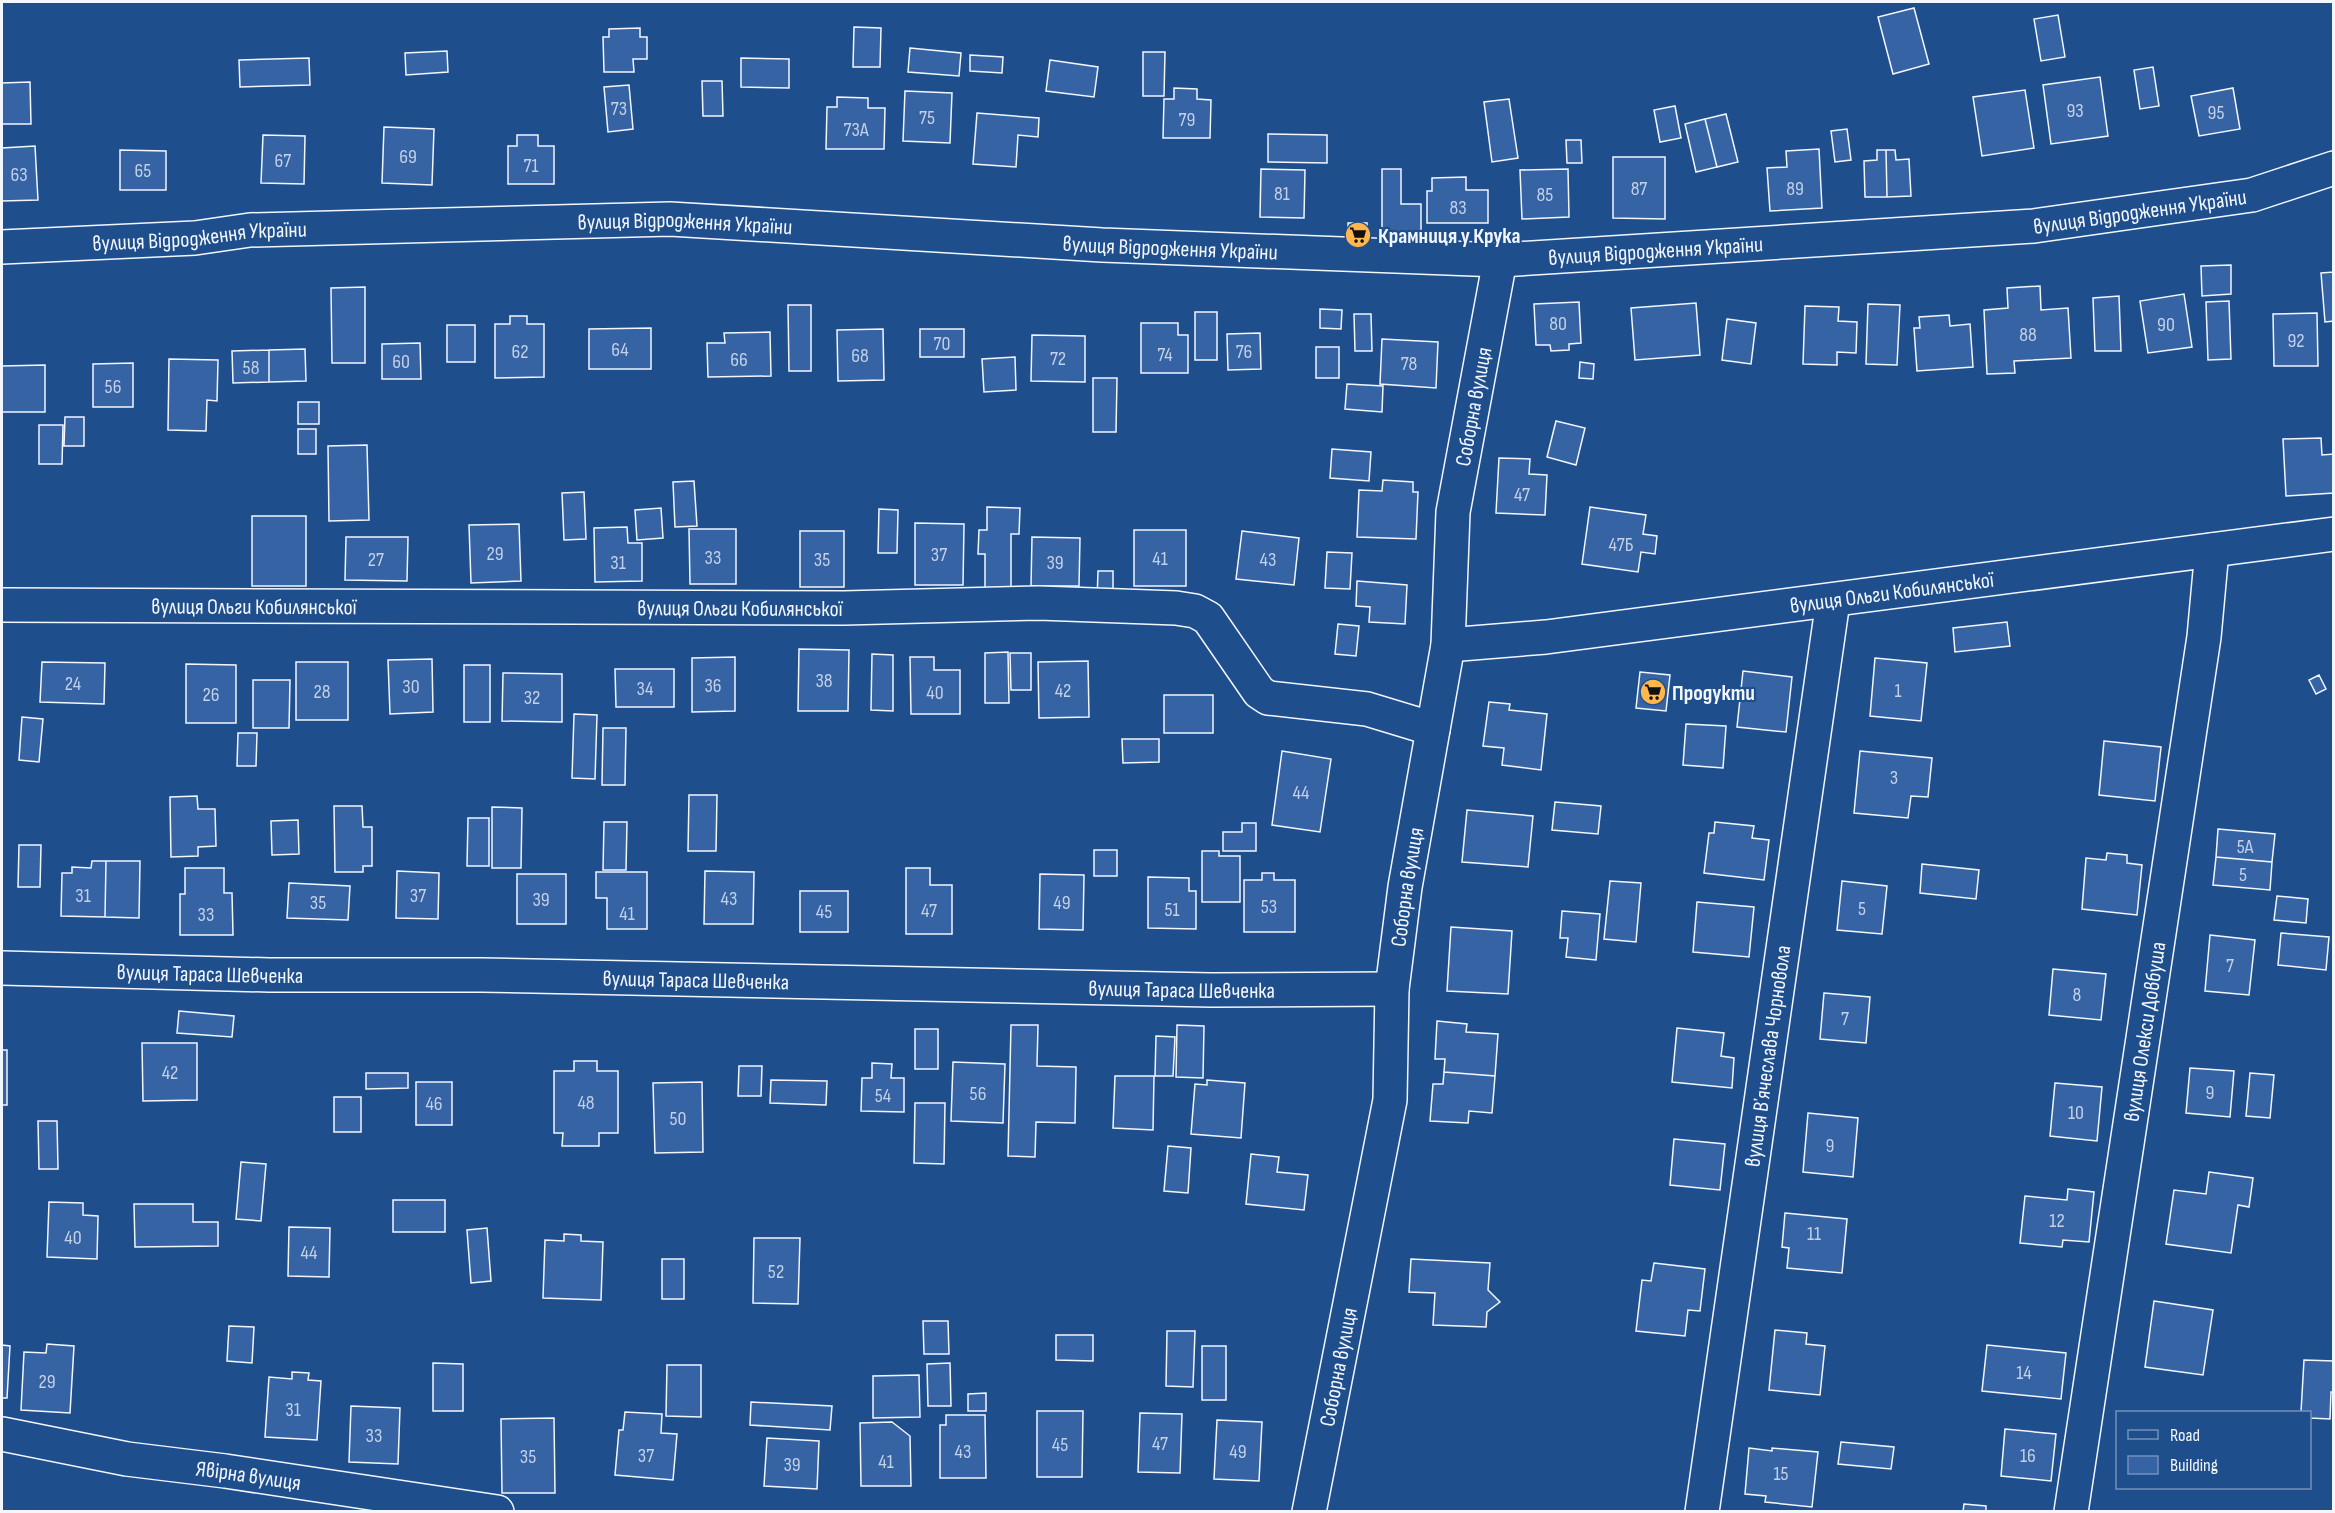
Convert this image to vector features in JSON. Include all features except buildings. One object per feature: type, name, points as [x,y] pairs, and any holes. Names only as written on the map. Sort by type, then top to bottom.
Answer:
[{"type":"street","name":"вулиця Відродження України","points":[[2,247],[195,238],[250,230],[670,219],[1102,245],[1500,260],[2034,226],[2252,195],[2334,168]]},
{"type":"street","name":"Соборна вулиця","points":[[1309,1512],[1390,1100],[1392,988],[1405,887],[1448,645],[1453,512],[1500,260]]},
{"type":"street","name":"вулиця Ольги Кобилянської","points":[[1448,645],[1546,637],[2334,534]]},
{"type":"street","name":"вулиця Олекси Довбуша","points":[[2071,1512],[2202,648],[2212,550]]},
{"type":"street","name":"вулиця Вʼячеслава Чорновола","points":[[1702,1512],[1833,601]]},
{"type":"street","name":"вулиця Ольги Кобилянської","points":[[2,605],[844,609],[1039,603],[1176,608],[1195,611],[1208,618],[1259,692],[1268,698],[1367,709],[1433,729]]},
{"type":"street","name":"вулиця Тараса Шевченка","points":[[2,968],[269,975],[481,975],[1211,990],[1392,988]]},
{"type":"street","name":"Явірна вулиця","points":[[2,1434],[127,1459],[225,1471],[497,1512]]},
{"type":"place","name":"Крамниця у Крука","points":[[1358,235]]},
{"type":"place","name":"Продукти","points":[[1653,692]]}]
